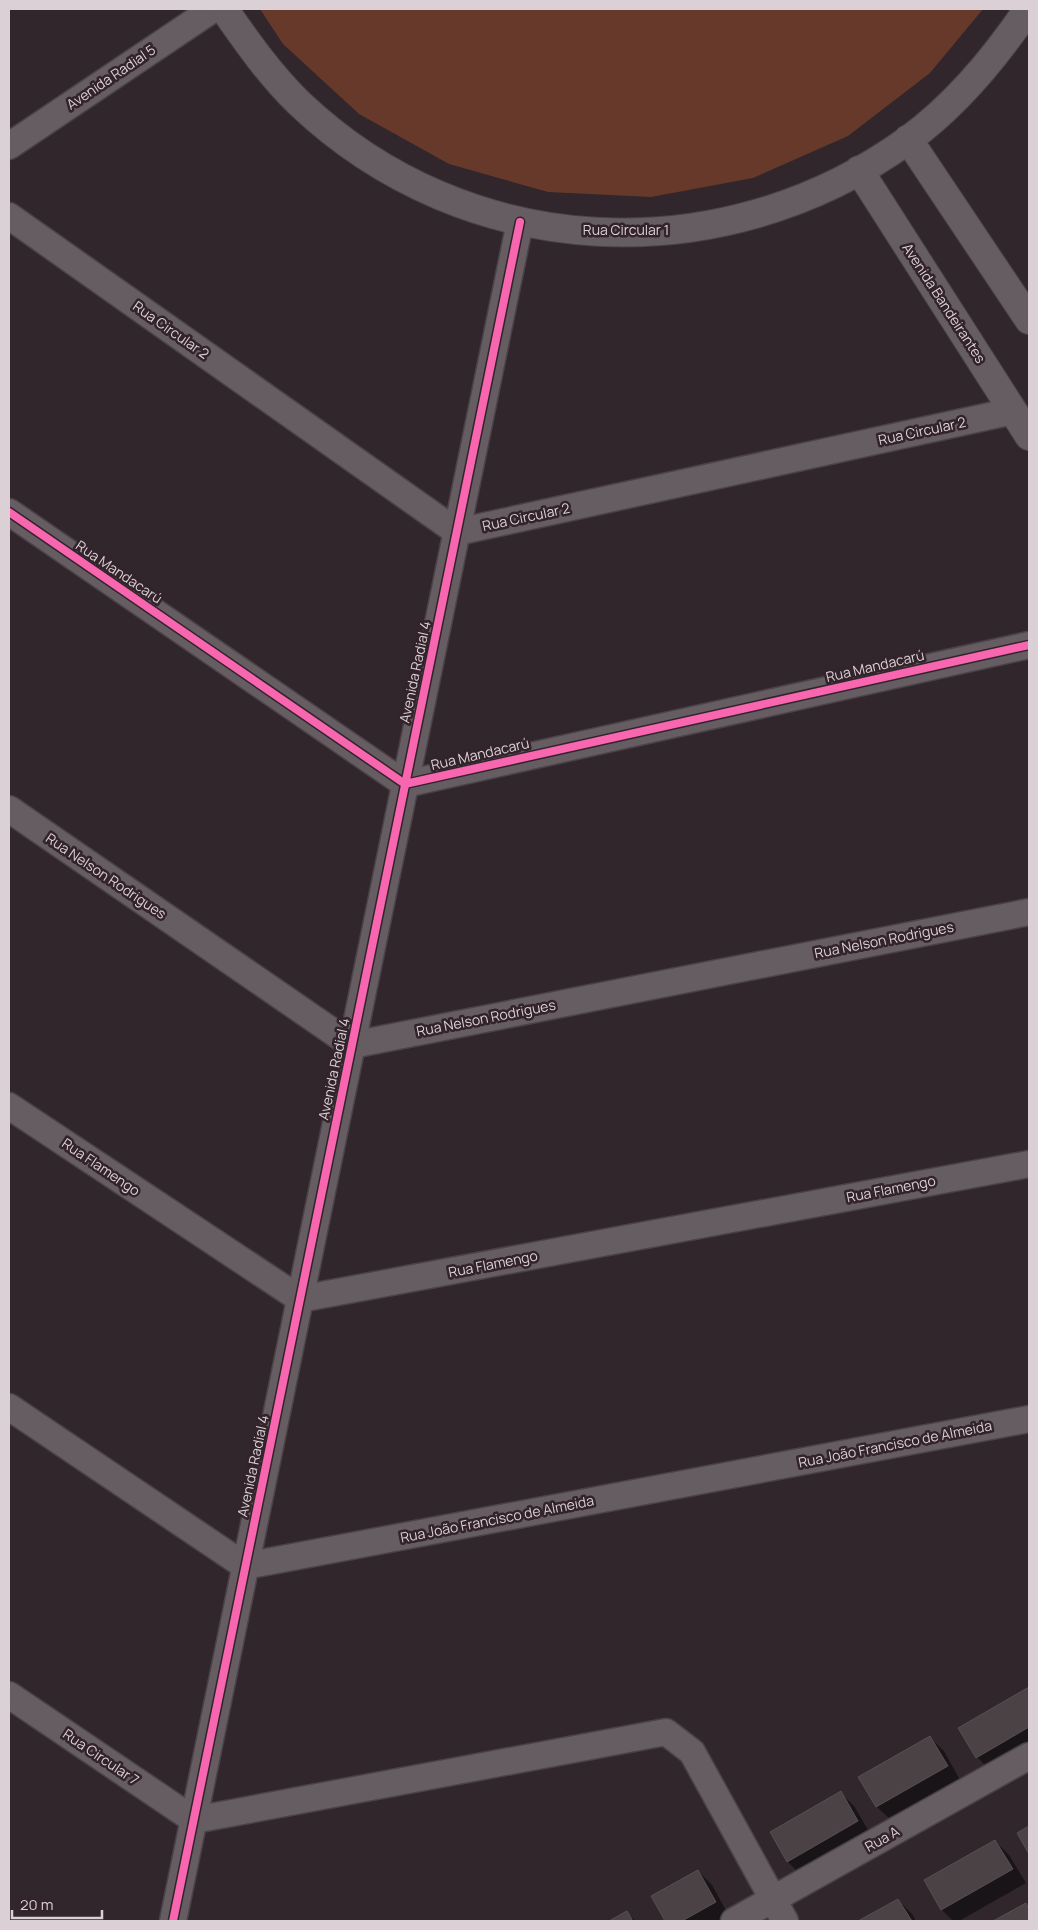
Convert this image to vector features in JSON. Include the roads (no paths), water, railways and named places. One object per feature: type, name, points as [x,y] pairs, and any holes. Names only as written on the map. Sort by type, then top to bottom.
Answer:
[{"type":"street","name":"Avenida Radial 5","points":[[9,146],[213,9]]},
{"type":"street","name":"Rua Circular 1","points":[[224,9],[256,55],[299,103],[348,143],[402,177],[451,200],[520,222],[586,232],[654,232],[720,224],[785,206],[859,170],[908,139],[959,96],[1003,46],[1028,9]]},
{"type":"street","points":[[908,139],[1029,320]]},
{"type":"street","name":"Avenida Bandeirantes","points":[[859,170],[1029,436]]},
{"type":"street","name":"Rua Circular 2","points":[[9,216],[456,532],[1013,411]]},
{"type":"street","name":"Avenida Radial 4","points":[[173,1921],[520,222]]},
{"type":"street","name":"Rua Mandacarú","points":[[9,512],[405,784],[1029,644]]},
{"type":"street","name":"Rua Nelson Rodrigues","points":[[9,809],[352,1044],[1029,912]]},
{"type":"street","name":"Rua Flamengo","points":[[9,1106],[300,1299],[1029,1164]]},
{"type":"street","points":[[9,1406],[245,1566]]},
{"type":"street","name":"Rua João Francisco de Almeida","points":[[245,1566],[1029,1418]]},
{"type":"street","name":"Rua Circular 7","points":[[9,1695],[194,1820]]},
{"type":"street","points":[[194,1820],[666,1732],[692,1752],[779,1910]]},
{"type":"street","name":"Rua A","points":[[734,1921],[779,1910],[1029,1756]]}]
